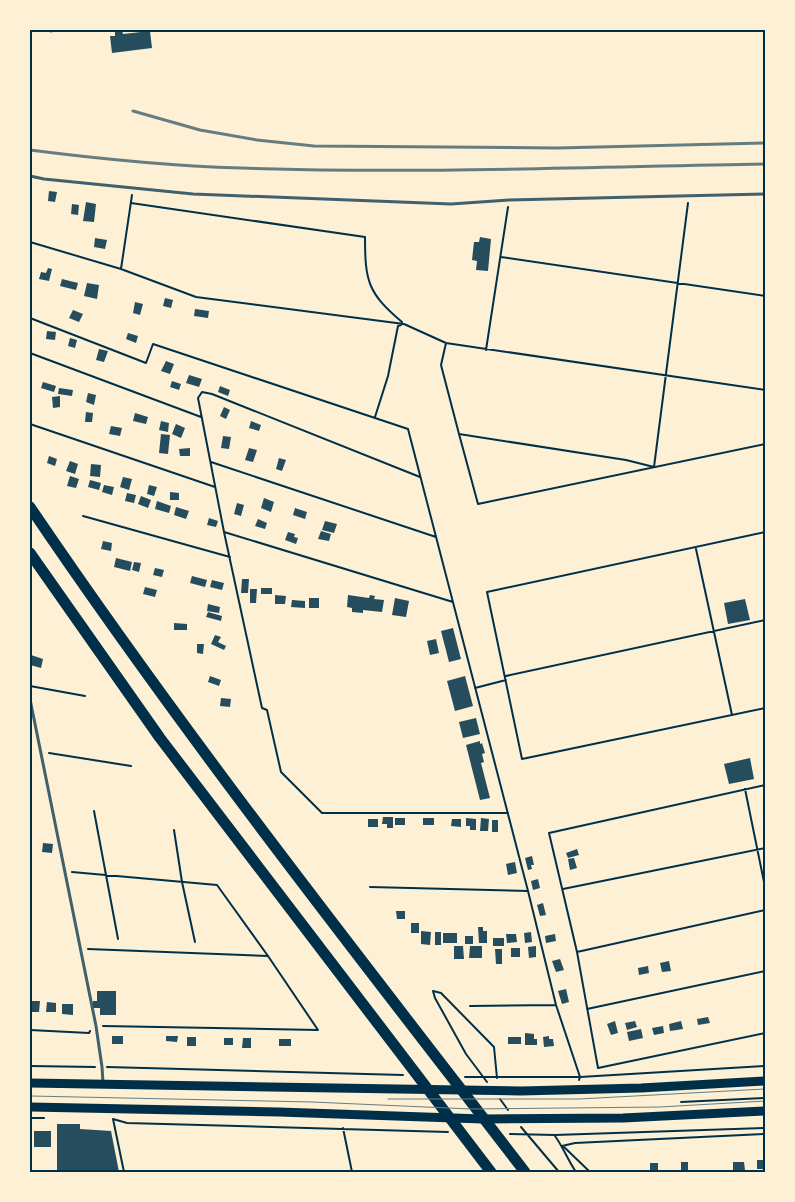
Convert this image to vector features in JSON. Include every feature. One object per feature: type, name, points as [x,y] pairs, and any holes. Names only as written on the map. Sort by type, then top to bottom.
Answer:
[{"type":"highway","points":[[30,507],[77,577],[176,716],[447,1071],[504,1138],[525,1172]]},
{"type":"highway","points":[[30,553],[160,738],[409,1073],[466,1140],[490,1172]]},
{"type":"main road","points":[[30,1083],[521,1091],[765,1081]]},
{"type":"main road","points":[[30,1108],[279,1112],[483,1119],[624,1118],[765,1111]]},
{"type":"lane","points":[[30,176],[133,189],[193,194],[365,202],[451,204],[509,200],[765,194]]},
{"type":"lane","points":[[30,699],[96,1026],[102,1067],[102,1084]]},
{"type":"path","points":[[121,269],[133,189]]},
{"type":"path","points":[[654,467],[688,196]]},
{"type":"path","points":[[486,350],[509,200]]},
{"type":"path","points":[[131,204],[365,237],[365,267],[369,282],[377,297],[404,324],[446,343],[765,390]]},
{"type":"path","points":[[30,242],[121,269],[196,297],[404,324]]},
{"type":"path","points":[[501,257],[765,296]]},
{"type":"path","points":[[30,318],[146,363],[153,344],[408,429],[556,1005],[580,1077],[577,1090]]},
{"type":"path","points":[[375,418],[388,376],[398,326],[404,324]]},
{"type":"path","points":[[446,343],[441,365],[478,504],[765,444]]},
{"type":"path","points":[[30,353],[201,417]]},
{"type":"path","points":[[420,477],[212,394],[205,392],[200,394],[198,398],[224,532],[262,708],[267,710],[281,772],[322,813],[508,814]]},
{"type":"path","points":[[30,424],[215,487]]},
{"type":"path","points":[[459,434],[626,460],[654,467]]},
{"type":"path","points":[[211,462],[436,537]]},
{"type":"path","points":[[83,516],[230,557]]},
{"type":"path","points":[[224,532],[453,602]]},
{"type":"path","points":[[765,532],[487,592],[522,760],[765,708]]},
{"type":"path","points":[[696,548],[732,715]]},
{"type":"path","points":[[505,676],[765,620]]},
{"type":"path","points":[[475,688],[506,680]]},
{"type":"path","points":[[30,686],[85,696]]},
{"type":"path","points":[[41,752],[132,766]]},
{"type":"path","points":[[765,785],[549,832],[577,952],[598,1068],[765,1032]]},
{"type":"path","points":[[745,789],[765,887]]},
{"type":"path","points":[[94,811],[118,939]]},
{"type":"path","points":[[174,830],[182,882],[195,942]]},
{"type":"path","points":[[563,889],[765,848]]},
{"type":"path","points":[[30,1030],[89,1033],[96,1026],[318,1030],[268,956],[216,885],[66,872]]},
{"type":"path","points":[[370,887],[528,890]]},
{"type":"path","points":[[577,952],[765,910]]},
{"type":"path","points":[[80,949],[268,956]]},
{"type":"path","points":[[587,1009],[765,971]]},
{"type":"path","points":[[491,1087],[466,1054],[433,992],[441,993],[494,1047],[497,1078]]},
{"type":"path","points":[[470,1006],[556,1005]]},
{"type":"path","points":[[30,1066],[409,1073]]},
{"type":"path","points":[[460,1076],[497,1078],[580,1077],[765,1066]]},
{"type":"path","points":[[496,1095],[508,1110]]},
{"type":"path","points":[[681,1102],[765,1098]]},
{"type":"path","points":[[124,1172],[113,1119],[127,1123],[449,1132]]},
{"type":"path","points":[[520,1126],[531,1141],[560,1172]]},
{"type":"path","points":[[343,1128],[352,1172]]},
{"type":"path","points":[[504,1138],[765,1128]]},
{"type":"path","points":[[562,1146],[575,1143],[765,1134]]},
{"type":"path","points":[[555,1135],[576,1172]]},
{"type":"path","points":[[562,1146],[590,1172]]},
{"type":"building","points":[[115,30],[122,30],[123,34],[150,31],[152,48],[112,53],[110,36],[115,36]]},
{"type":"building","points":[[49,191],[57,192],[55,202],[48,201]]},
{"type":"building","points":[[86,202],[96,204],[94,222],[83,221]]},
{"type":"building","points":[[72,204],[79,205],[78,215],[71,214]]},
{"type":"building","points":[[480,237],[491,239],[488,271],[476,270],[477,261],[472,260],[474,242],[479,242]]},
{"type":"building","points":[[95,238],[107,240],[105,249],[94,247]]},
{"type":"building","points":[[48,268],[52,269],[49,281],[39,279],[41,272],[46,273]]},
{"type":"building","points":[[62,279],[78,283],[76,290],[60,286]]},
{"type":"building","points":[[87,283],[99,285],[97,299],[84,296]]},
{"type":"building","points":[[165,298],[173,300],[171,308],[163,306]]},
{"type":"building","points":[[135,302],[143,304],[140,315],[133,313]]},
{"type":"building","points":[[195,309],[209,311],[208,318],[194,316]]},
{"type":"building","points":[[73,310],[83,314],[79,322],[69,318]]},
{"type":"building","points":[[47,331],[56,332],[55,340],[46,339]]},
{"type":"building","points":[[128,333],[138,336],[136,343],[126,339]]},
{"type":"building","points":[[70,338],[77,340],[75,348],[68,346]]},
{"type":"building","points":[[99,349],[108,351],[104,362],[96,360]]},
{"type":"building","points":[[166,361],[174,364],[170,374],[161,371]]},
{"type":"building","points":[[189,375],[202,379],[199,387],[186,383]]},
{"type":"building","points":[[172,381],[181,384],[179,390],[170,387]]},
{"type":"building","points":[[43,382],[56,386],[54,392],[41,388]]},
{"type":"building","points":[[220,386],[230,390],[228,396],[218,392]]},
{"type":"building","points":[[59,388],[73,390],[72,396],[58,394]]},
{"type":"building","points":[[88,393],[96,395],[94,405],[86,402]]},
{"type":"building","points":[[60,396],[60,407],[53,408],[52,397]]},
{"type":"building","points":[[224,407],[230,410],[226,419],[220,416]]},
{"type":"building","points":[[86,412],[93,413],[92,422],[85,422]]},
{"type":"building","points":[[135,413],[148,417],[146,424],[133,421]]},
{"type":"building","points":[[161,421],[169,423],[168,432],[159,430]]},
{"type":"building","points":[[251,421],[261,425],[259,431],[249,428]]},
{"type":"building","points":[[176,424],[185,428],[181,438],[172,434]]},
{"type":"building","points":[[111,426],[122,428],[120,436],[109,434]]},
{"type":"building","points":[[161,434],[170,435],[168,454],[159,453]]},
{"type":"building","points":[[223,436],[231,437],[229,449],[221,448]]},
{"type":"building","points":[[190,448],[190,456],[180,456],[179,449]]},
{"type":"building","points":[[249,448],[257,450],[253,462],[245,460]]},
{"type":"building","points":[[49,456],[57,459],[55,466],[47,463]]},
{"type":"building","points":[[279,458],[286,460],[282,471],[276,469]]},
{"type":"building","points":[[70,461],[78,464],[75,474],[66,471]]},
{"type":"building","points":[[91,464],[101,465],[100,477],[90,476]]},
{"type":"building","points":[[70,476],[79,479],[76,488],[67,486]]},
{"type":"building","points":[[123,477],[132,479],[129,490],[120,487]]},
{"type":"building","points":[[90,480],[101,483],[99,490],[88,487]]},
{"type":"building","points":[[104,485],[114,487],[112,495],[102,492]]},
{"type":"building","points":[[149,485],[157,487],[154,496],[147,494]]},
{"type":"building","points":[[170,492],[179,493],[179,500],[170,500]]},
{"type":"building","points":[[127,493],[136,495],[134,503],[125,501]]},
{"type":"building","points":[[141,496],[151,500],[148,508],[138,504]]},
{"type":"building","points":[[264,498],[274,502],[271,512],[261,508]]},
{"type":"building","points":[[157,501],[171,506],[169,513],[155,509]]},
{"type":"building","points":[[237,503],[244,505],[241,516],[234,514]]},
{"type":"building","points":[[176,507],[189,511],[186,519],[174,515]]},
{"type":"building","points":[[295,508],[307,512],[305,519],[293,515]]},
{"type":"building","points":[[209,518],[218,521],[216,527],[207,525]]},
{"type":"building","points":[[258,519],[267,523],[265,529],[255,526]]},
{"type":"building","points":[[325,521],[337,524],[334,533],[322,530]]},
{"type":"building","points":[[321,531],[331,534],[329,541],[318,539]]},
{"type":"building","points":[[288,532],[295,534],[294,537],[298,538],[296,544],[285,540]]},
{"type":"building","points":[[103,541],[112,543],[111,551],[101,549]]},
{"type":"building","points":[[116,558],[132,562],[130,571],[114,567]]},
{"type":"building","points":[[134,562],[141,563],[139,572],[132,570]]},
{"type":"building","points":[[155,568],[164,570],[162,577],[153,575]]},
{"type":"building","points":[[192,576],[207,580],[205,587],[190,583]]},
{"type":"building","points":[[242,579],[249,579],[248,593],[241,593]]},
{"type":"building","points":[[212,580],[224,583],[222,590],[210,587]]},
{"type":"building","points":[[145,587],[157,590],[155,597],[143,594]]},
{"type":"building","points":[[261,588],[272,588],[272,594],[261,594]]},
{"type":"building","points":[[250,589],[257,589],[256,603],[250,603]]},
{"type":"building","points":[[275,595],[286,596],[285,604],[275,604]]},
{"type":"building","points":[[348,595],[369,598],[370,595],[375,596],[374,599],[384,600],[382,612],[363,610],[363,613],[352,612],[352,608],[347,607]]},
{"type":"building","points":[[309,598],[319,598],[319,608],[309,608]]},
{"type":"building","points":[[395,598],[409,601],[406,617],[392,615]]},
{"type":"building","points":[[745,599],[750,620],[728,624],[724,603]]},
{"type":"building","points":[[292,600],[305,601],[305,608],[291,607]]},
{"type":"building","points":[[208,604],[220,607],[219,613],[207,611]]},
{"type":"building","points":[[208,612],[222,616],[221,621],[206,617]]},
{"type":"building","points":[[174,623],[187,624],[187,630],[174,630]]},
{"type":"building","points":[[453,628],[461,659],[449,662],[441,631]]},
{"type":"building","points":[[215,635],[221,637],[218,642],[226,646],[224,650],[211,644]]},
{"type":"building","points":[[436,639],[439,653],[430,655],[427,641]]},
{"type":"building","points":[[197,644],[204,644],[203,654],[197,653]]},
{"type":"building","points":[[31,655],[43,659],[41,668],[30,665]]},
{"type":"building","points":[[210,676],[221,680],[219,686],[208,682]]},
{"type":"building","points":[[465,676],[473,706],[455,711],[447,681]]},
{"type":"building","points":[[221,698],[231,699],[230,707],[220,706]]},
{"type":"building","points":[[476,718],[480,734],[463,738],[459,722]]},
{"type":"building","points":[[480,741],[485,753],[482,754],[484,762],[481,763],[490,798],[480,800],[466,745]]},
{"type":"building","points":[[750,758],[754,779],[729,784],[724,764]]},
{"type":"building","points":[[383,817],[393,817],[393,828],[387,828],[387,824],[382,824]]},
{"type":"building","points":[[395,818],[405,818],[405,825],[395,825]]},
{"type":"building","points":[[423,818],[434,818],[434,825],[423,825]]},
{"type":"building","points":[[466,818],[476,819],[476,830],[470,830],[470,826],[466,826]]},
{"type":"building","points":[[481,818],[489,819],[488,831],[480,831]]},
{"type":"building","points":[[368,819],[378,819],[378,827],[368,827]]},
{"type":"building","points":[[452,819],[461,819],[461,827],[451,826]]},
{"type":"building","points":[[492,820],[498,820],[498,832],[492,832]]},
{"type":"building","points":[[43,843],[53,844],[52,853],[42,852]]},
{"type":"building","points":[[577,849],[579,855],[568,858],[566,853]]},
{"type":"building","points":[[532,856],[534,865],[531,865],[532,869],[528,870],[525,858]]},
{"type":"building","points":[[574,858],[577,868],[570,870],[568,859]]},
{"type":"building","points":[[515,862],[517,873],[508,875],[506,864]]},
{"type":"building","points":[[538,879],[540,888],[533,890],[531,881]]},
{"type":"building","points":[[543,903],[546,915],[540,916],[537,905]]},
{"type":"building","points":[[396,911],[405,911],[405,919],[397,919]]},
{"type":"building","points":[[411,923],[419,923],[419,933],[411,933]]},
{"type":"building","points":[[478,927],[483,927],[483,931],[487,931],[487,943],[479,943]]},
{"type":"building","points":[[421,931],[431,932],[430,945],[421,944]]},
{"type":"building","points":[[435,932],[441,932],[441,945],[435,945]]},
{"type":"building","points":[[531,932],[532,942],[525,943],[524,933]]},
{"type":"building","points":[[443,933],[457,933],[457,943],[443,943]]},
{"type":"building","points":[[506,934],[516,934],[517,942],[507,943]]},
{"type":"building","points":[[555,934],[556,941],[546,943],[545,936]]},
{"type":"building","points":[[465,936],[473,936],[473,944],[465,944]]},
{"type":"building","points":[[493,938],[504,938],[504,946],[493,946]]},
{"type":"building","points":[[454,946],[463,946],[464,959],[454,959]]},
{"type":"building","points":[[470,946],[482,946],[482,958],[469,958]]},
{"type":"building","points":[[536,946],[536,957],[529,958],[528,947]]},
{"type":"building","points":[[511,948],[520,948],[520,957],[511,957]]},
{"type":"building","points":[[495,949],[502,949],[502,964],[496,964]]},
{"type":"building","points":[[560,959],[564,970],[556,972],[552,961]]},
{"type":"building","points":[[669,961],[671,971],[662,972],[660,963]]},
{"type":"building","points":[[648,966],[649,973],[639,975],[638,968]]},
{"type":"building","points":[[566,989],[569,1002],[562,1004],[558,991]]},
{"type":"building","points":[[97,991],[116,991],[116,1015],[100,1015],[100,1008],[93,1008],[93,1001],[97,1001]]},
{"type":"building","points":[[32,1001],[40,1001],[39,1012],[31,1012]]},
{"type":"building","points":[[47,1002],[56,1003],[56,1012],[46,1012]]},
{"type":"building","points":[[62,1004],[73,1004],[73,1015],[62,1014]]},
{"type":"building","points":[[708,1017],[710,1023],[698,1025],[697,1019]]},
{"type":"building","points":[[615,1021],[618,1033],[611,1035],[607,1024]]},
{"type":"building","points":[[635,1021],[637,1027],[627,1030],[625,1023]]},
{"type":"building","points":[[681,1021],[683,1029],[670,1031],[669,1024]]},
{"type":"building","points":[[663,1026],[664,1033],[654,1035],[652,1028]]},
{"type":"building","points":[[641,1029],[643,1038],[629,1041],[627,1032]]},
{"type":"building","points":[[525,1033],[534,1034],[534,1039],[537,1039],[537,1045],[525,1045]]},
{"type":"building","points":[[112,1036],[123,1036],[123,1044],[112,1044]]},
{"type":"building","points":[[166,1036],[178,1036],[177,1042],[166,1041]]},
{"type":"building","points":[[549,1036],[549,1039],[553,1039],[554,1046],[544,1047],[543,1037]]},
{"type":"building","points":[[187,1037],[196,1037],[196,1046],[187,1046]]},
{"type":"building","points":[[508,1037],[521,1037],[521,1044],[508,1044]]},
{"type":"building","points":[[224,1038],[233,1038],[233,1045],[224,1045]]},
{"type":"building","points":[[243,1038],[251,1038],[251,1048],[242,1048]]},
{"type":"building","points":[[279,1039],[291,1039],[291,1046],[279,1046]]},
{"type":"building","points":[[57,1124],[80,1124],[80,1129],[111,1131],[119,1172],[57,1172]]},
{"type":"building","points":[[34,1131],[51,1131],[51,1147],[34,1147]]},
{"type":"building","points":[[757,1160],[765,1160],[765,1169],[757,1169]]},
{"type":"building","points":[[681,1162],[688,1162],[688,1172],[681,1172]]},
{"type":"building","points":[[733,1162],[744,1162],[745,1170],[733,1170]]},
{"type":"building","points":[[650,1163],[658,1163],[658,1172],[650,1172]]},
{"type":"tram line","points":[[388,1099],[579,1099],[765,1089]]},
{"type":"tram line","points":[[30,1096],[312,1102],[471,1109],[660,1107],[765,1101]]},
{"type":"railway","points":[[133,111],[200,130],[257,140],[314,146],[557,148],[765,143]]},
{"type":"railway","points":[[30,150],[161,164],[306,170],[503,169],[765,164]]}]
